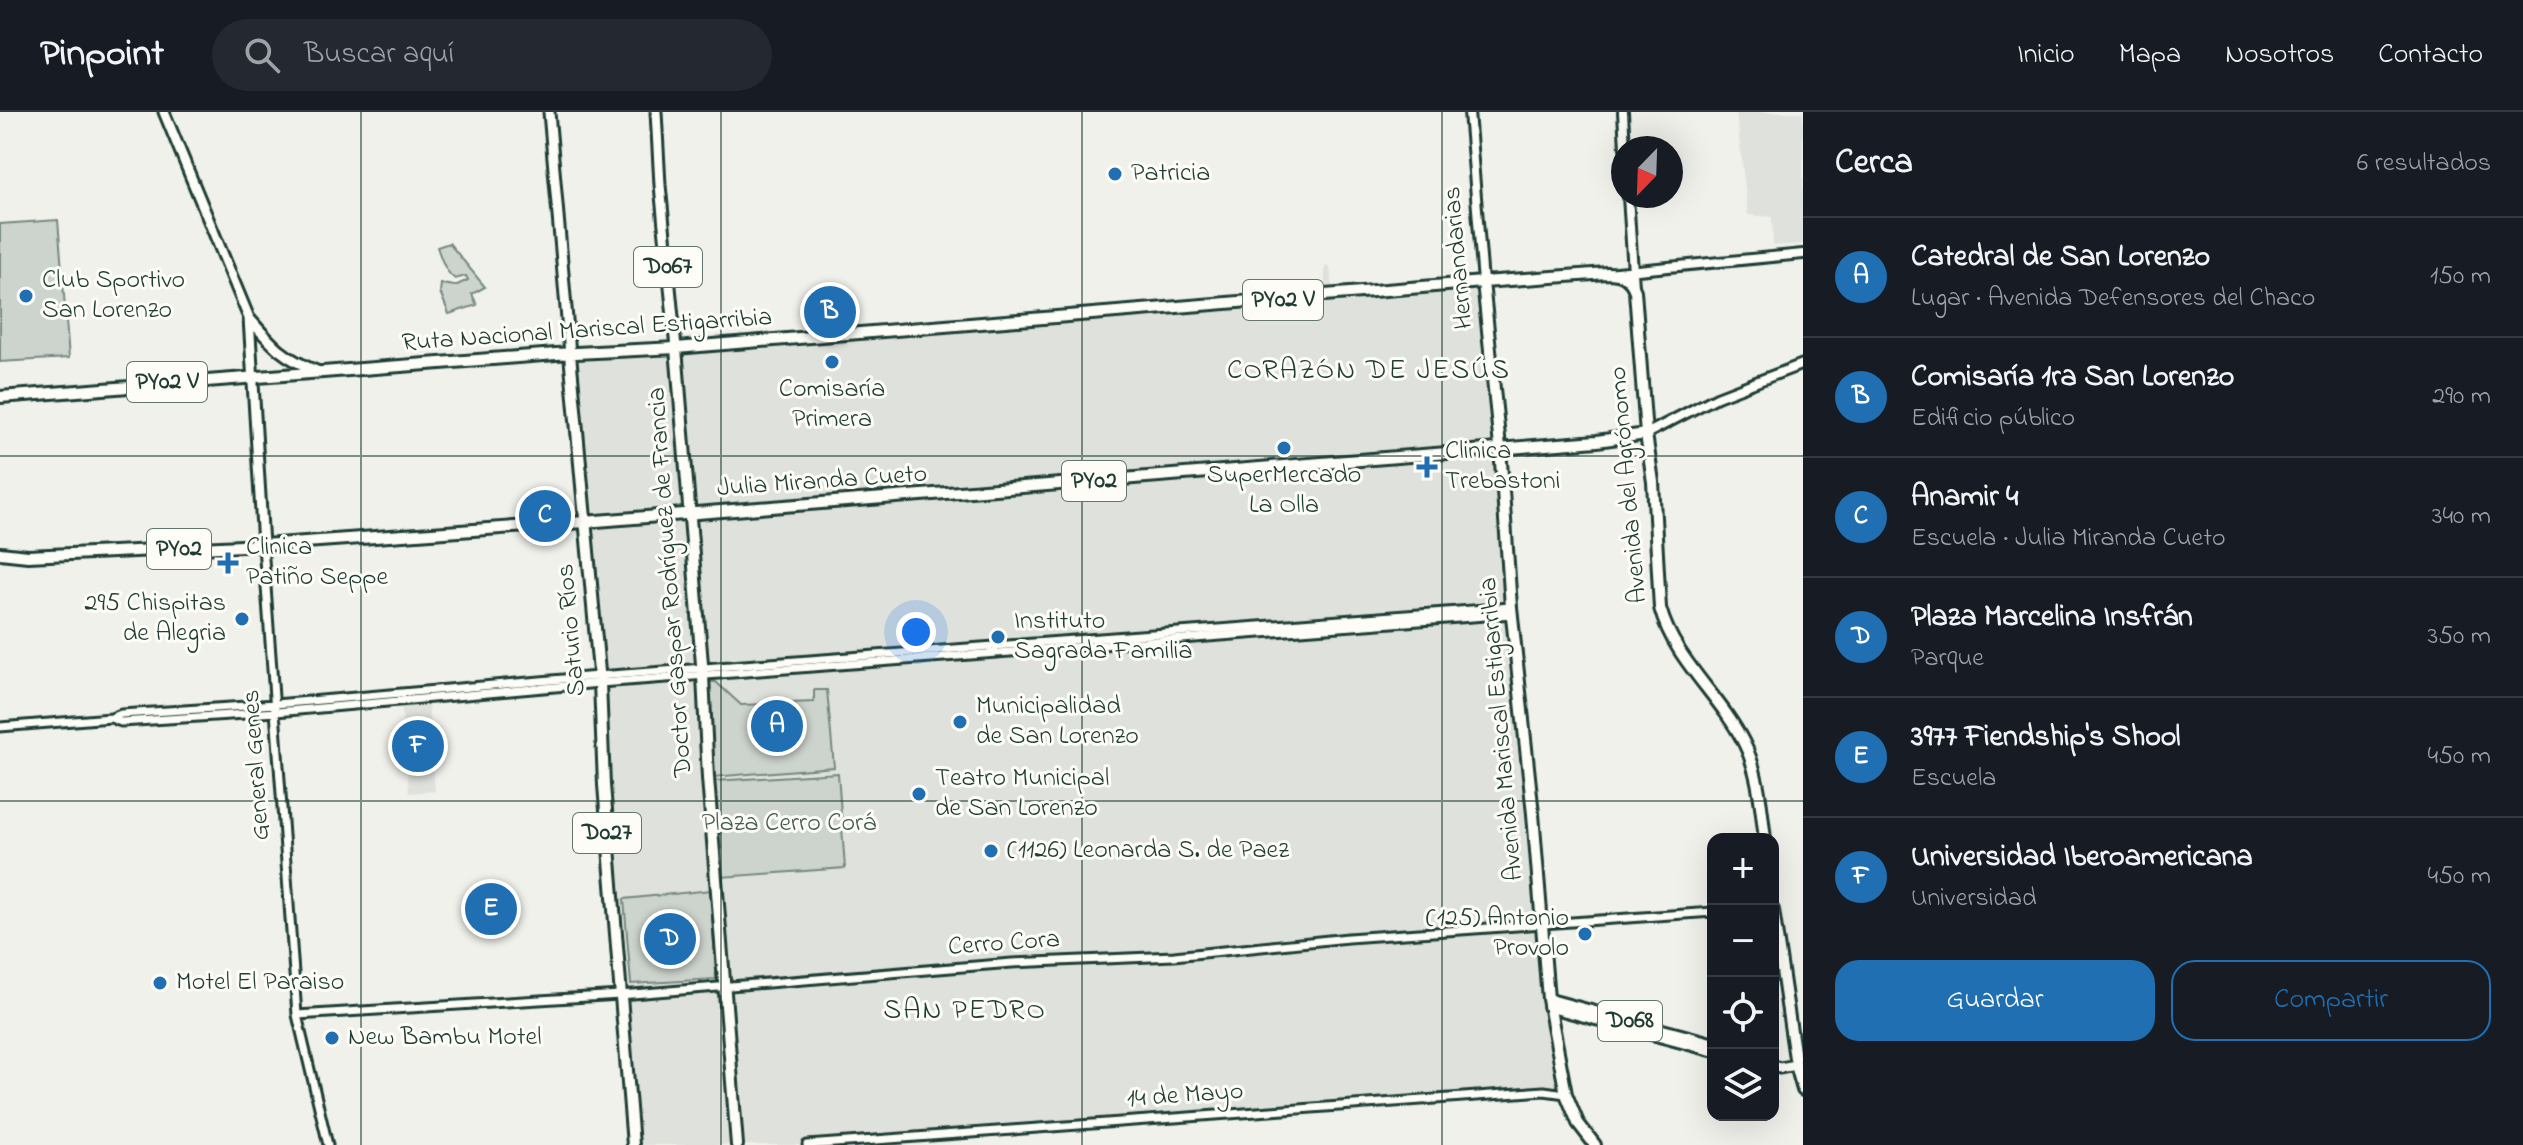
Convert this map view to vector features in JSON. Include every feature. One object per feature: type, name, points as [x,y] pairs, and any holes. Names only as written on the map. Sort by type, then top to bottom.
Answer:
[{"type":"highway","name":"Ruta Nacional Mariscal Estigarribia","points":[[0,397],[676,348],[1607,273]]},
{"type":"highway","points":[[1607,273],[1624,276],[1635,291]]},
{"type":"highway","name":"Hernandarias","points":[[1483,282],[1500,447]]},
{"type":"highway","name":"Avenida del Agrónomo","points":[[1635,291],[1646,434],[1653,482],[1658,594],[1665,626],[1745,744],[1760,789],[1764,833]]},
{"type":"highway","name":"Doctor Gaspar Rodríguez de Francia","points":[[676,348],[737,1145]]},
{"type":"highway","name":"Saturio Ríos","points":[[570,354],[599,679],[604,785],[633,1145]]},
{"type":"highway","name":"Julia Miranda Cueto","points":[[0,553],[28,556],[263,545],[584,522],[1597,441],[1646,434]]},
{"type":"highway","name":"Avenida Mariscal Estigarribia","points":[[1500,447],[1548,1003],[1566,1094]]},
{"type":"highway","points":[[1779,950],[1796,1065],[1803,1090]]},
{"type":"highway","points":[[1566,1094],[1578,1123],[1595,1145]]},
{"type":"main road","points":[[164,112],[249,318],[273,347],[289,359],[319,372]]},
{"type":"main road","name":"Saturio Ríos","points":[[549,112],[570,354]]},
{"type":"main road","name":"Doctor Gaspar Rodríguez de Francia","points":[[656,112],[676,348]]},
{"type":"main road","name":"Hernandarias","points":[[1469,112],[1483,282]]},
{"type":"main road","points":[[1623,112],[1624,136]]},
{"type":"main road","points":[[1629,208],[1635,291]]},
{"type":"main road","points":[[1607,273],[1803,254]]},
{"type":"main road","name":"General Genes","points":[[249,318],[263,545]]},
{"type":"main road","points":[[1646,434],[1717,397],[1803,364]]},
{"type":"main road","name":"D068","points":[[1548,1003],[1707,1042]]},
{"type":"main road","name":"D068","points":[[1548,1003],[1707,1049]]},
{"type":"main road","points":[[1779,1061],[1796,1065]]},
{"type":"main road","points":[[1779,1068],[1796,1065]]},
{"type":"street","name":"General Genes","points":[[263,545],[297,1015],[328,1145]]},
{"type":"street","points":[[0,727],[111,718],[121,722],[599,679],[1512,611]]},
{"type":"street","name":"Cerro Cora","points":[[297,1015],[620,995],[1012,963],[1174,956],[1348,938],[1707,912]]},
{"type":"street","name":"14 de Mayo","points":[[807,1145],[1544,1091],[1566,1094]]},
{"type":"shaded area","points":[[1736,112],[1803,112],[1803,244],[1773,246],[1772,217],[1748,215]]},
{"type":"shaded area","points":[[1325,265],[1330,266],[1332,287],[1485,274],[1563,1092],[813,1145],[632,1145],[565,352],[1325,288]]},
{"type":"shaded area","points":[[428,700],[435,791],[409,793],[401,702]]},
{"type":"green space","name":"Club Sportivo San Lorenzo","points":[[58,220],[69,358],[0,362],[0,224]]},
{"type":"green space","points":[[449,243],[485,287],[472,294],[477,305],[449,314],[440,292],[441,284],[455,286],[468,280],[466,276],[455,279],[444,264],[437,247]]},
{"type":"green space","points":[[706,682],[716,682],[741,705],[814,702],[814,690],[827,690],[834,767],[713,777]]},
{"type":"green space","name":"Plaza Cerro Corá","points":[[838,773],[845,868],[721,877],[714,781]]},
{"type":"green space","points":[[711,890],[716,979],[631,984],[624,899]]},
{"type":"place","name":"Patricia","points":[[1115,174]]},
{"type":"place","name":"Club Sportivo San Lorenzo","points":[[26,296]]},
{"type":"place","name":"Comisaría 1ra San Lorenzo","points":[[830,312]]},
{"type":"place","name":"Comisaría Primera","points":[[832,362]]},
{"type":"place","name":"SuperMercado La Olla","points":[[1284,448]]},
{"type":"place","name":"Clinica Trebastoni","points":[[1427,467]]},
{"type":"place","name":"Anamir 4","points":[[545,516]]},
{"type":"place","name":"Clinica Patiño Seppe","points":[[228,563]]},
{"type":"place","name":"295 Chispitas de Alegria","points":[[242,619]]},
{"type":"place","name":"Instituto Sagrada Familia","points":[[998,637]]},
{"type":"place","name":"Municipalidad de San Lorenzo","points":[[960,722]]},
{"type":"place","name":"Catedral de San Lorenzo","points":[[777,726]]},
{"type":"place","name":"Universidad Iberoamericana","points":[[418,746]]},
{"type":"place","name":"Teatro Municipal de San Lorenzo","points":[[919,794]]},
{"type":"place","name":"(1126) Leonarda S. de Paez","points":[[991,851]]},
{"type":"place","name":"3977 Fiendship's Shool","points":[[491,909]]},
{"type":"place","name":"(125) Antonio Provolo","points":[[1585,934]]},
{"type":"place","name":"Plaza Marcelina Insfrán","points":[[670,939]]},
{"type":"place","name":"Motel El Paraiso","points":[[160,983]]},
{"type":"place","name":"New Bambu Motel","points":[[332,1038]]},
{"type":"district","name":"CORAZÓN DE JESÚS","points":[[1369,371]]},
{"type":"district","name":"SAN PEDRO","points":[[965,1011]]}]
